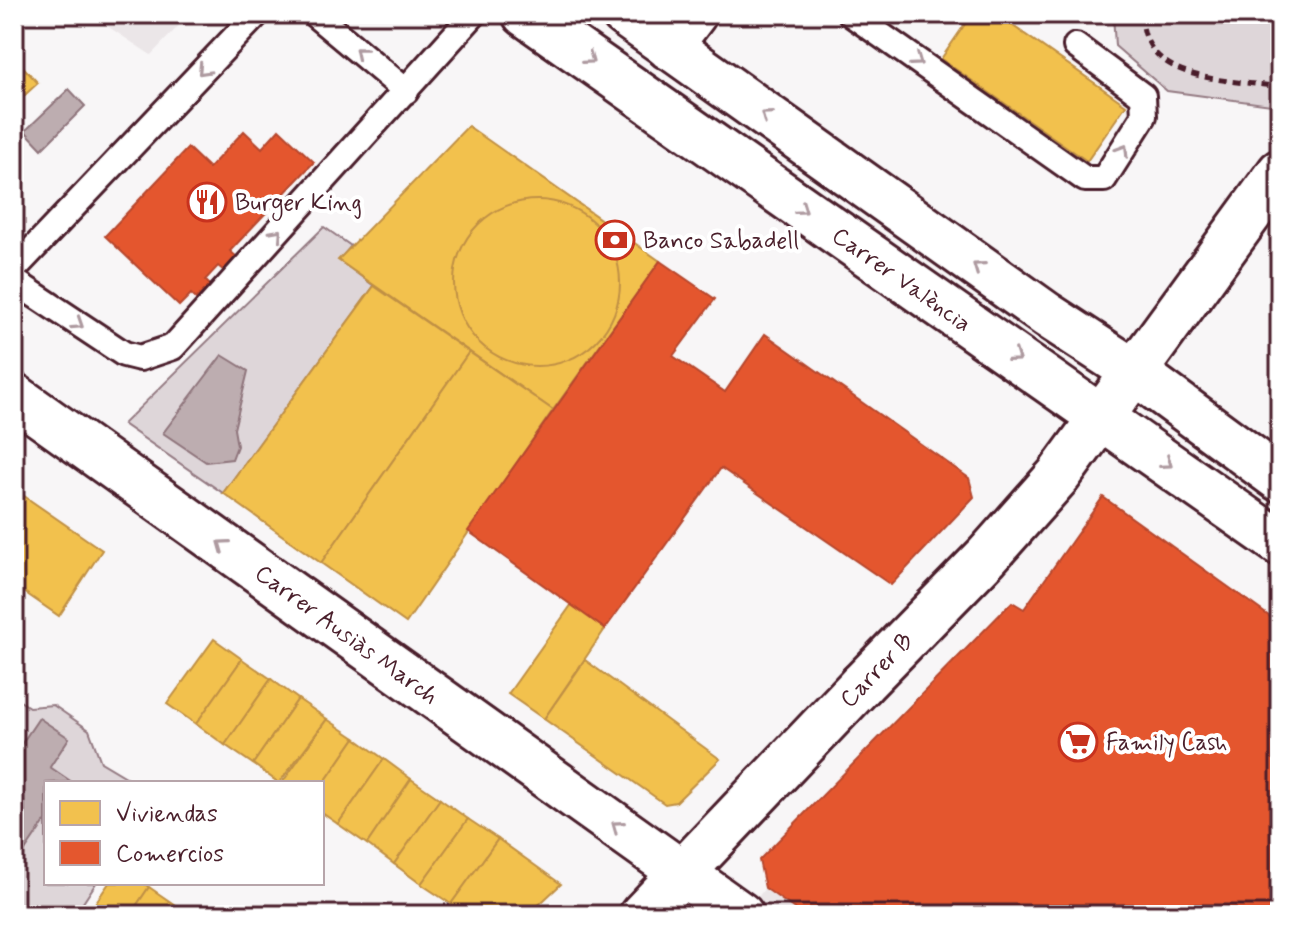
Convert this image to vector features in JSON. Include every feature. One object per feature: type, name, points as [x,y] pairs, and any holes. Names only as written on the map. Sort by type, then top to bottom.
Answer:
[{"type":"street","name":"Carrer València","points":[[525,14],[1280,543]]},
{"type":"street","points":[[624,14],[682,31],[1047,315],[1136,373],[1280,479]]},
{"type":"street","name":"Carrer B","points":[[642,915],[987,556],[1103,419],[1280,172]]},
{"type":"street","name":"Carrer Ausiàs March","points":[[14,396],[741,915]]},
{"type":"lane","points":[[14,269],[257,14]]},
{"type":"lane","points":[[314,14],[406,91]]},
{"type":"lane","points":[[14,281],[124,354],[140,358],[158,355],[173,347],[474,14]]},
{"type":"lane","points":[[851,14],[1085,179],[1104,179],[1144,116],[1143,96],[1076,46]]},
{"type":"path","points":[[1142,14],[1142,31],[1165,65],[1182,72],[1280,87]]},
{"type":"shaded area","points":[[89,14],[190,14],[151,55]]},
{"type":"shaded area","points":[[1113,14],[1280,14],[1280,92],[1271,105],[1167,91],[1115,46]]},
{"type":"shaded area","points":[[69,89],[85,106],[42,149],[25,131]]},
{"type":"shaded area","points":[[324,227],[351,246],[339,260],[374,286],[223,493],[123,424]]},
{"type":"shaded area","points":[[222,355],[248,371],[234,429],[237,446],[232,459],[206,462],[163,433]]},
{"type":"shaded area","points":[[14,697],[29,707],[53,705],[89,730],[101,762],[133,781],[44,781],[44,885],[95,885],[75,915],[14,915]]},
{"type":"shaded area","points":[[39,718],[69,738],[50,767],[71,781],[44,781],[44,823],[14,867],[14,755]]},
{"type":"shaded area","points":[[765,888],[803,915],[744,915]]},
{"type":"building: Viviendas","points":[[972,14],[996,14],[1126,105],[1087,161],[941,59]]},
{"type":"building: Viviendas","points":[[14,57],[38,83],[14,105]]},
{"type":"building: Viviendas","points":[[468,126],[660,261],[553,410],[338,260]]},
{"type":"building: Viviendas","points":[[537,200],[569,206],[596,224],[614,251],[620,283],[614,315],[596,342],[569,360],[537,366],[505,360],[478,342],[460,315],[454,283],[460,251],[478,224],[505,206]]},
{"type":"building: Viviendas","points":[[374,286],[469,352],[321,563],[223,493]]},
{"type":"building: Viviendas","points":[[469,352],[553,410],[406,623],[321,563]]},
{"type":"building: Viviendas","points":[[14,489],[102,550],[59,616],[14,585]]},
{"type":"building: Viviendas","points":[[572,604],[605,629],[544,719],[508,694]]},
{"type":"building: Viviendas","points":[[214,639],[242,659],[196,724],[167,704]]},
{"type":"building: Viviendas","points":[[242,659],[271,679],[225,745],[196,724]]},
{"type":"building: Viviendas","points":[[585,660],[720,759],[676,802],[665,804],[544,719]]},
{"type":"building: Viviendas","points":[[271,679],[298,699],[253,764],[225,745]]},
{"type":"building: Viviendas","points":[[298,699],[327,719],[280,781],[253,764]]},
{"type":"building: Viviendas","points":[[327,719],[355,738],[324,783],[283,781]]},
{"type":"building: Viviendas","points":[[355,738],[384,759],[338,824],[324,814],[324,783]]},
{"type":"building: Viviendas","points":[[384,759],[411,779],[367,844],[338,824]]},
{"type":"building: Viviendas","points":[[411,779],[440,799],[394,864],[367,844]]},
{"type":"building: Viviendas","points":[[440,799],[468,819],[421,884],[394,864]]},
{"type":"building: Viviendas","points":[[468,819],[498,839],[451,904],[421,884]]},
{"type":"building: Viviendas","points":[[498,839],[561,884],[528,915],[467,915],[451,904]]},
{"type":"building: Viviendas","points":[[108,885],[149,887],[130,915],[87,915]]},
{"type":"building: Viviendas","points":[[149,887],[178,907],[172,915],[130,915]]},
{"type":"building: Viviendas","points":[[178,907],[189,915],[172,915]]},
{"type":"building: Comercios","name":"Burger King","points":[[279,129],[314,162],[230,251],[237,257],[224,271],[218,266],[205,280],[210,285],[196,299],[191,294],[179,306],[105,236],[188,148],[209,168],[244,131],[262,148]]},
{"type":"building: Comercios","points":[[660,261],[715,299],[673,356],[725,392],[765,334],[969,478],[974,497],[891,585],[721,468],[605,629],[468,531]]},
{"type":"building: Comercios","name":"Family Cash","points":[[1103,497],[1280,624],[1280,915],[803,915],[765,888],[759,860],[1012,602],[1024,609]]},
{"type":"place","name":"Burger King","points":[[207,202]]},
{"type":"place","name":"Banco Sabadell","points":[[615,240]]},
{"type":"place","name":"Family Cash","points":[[1078,742]]}]
